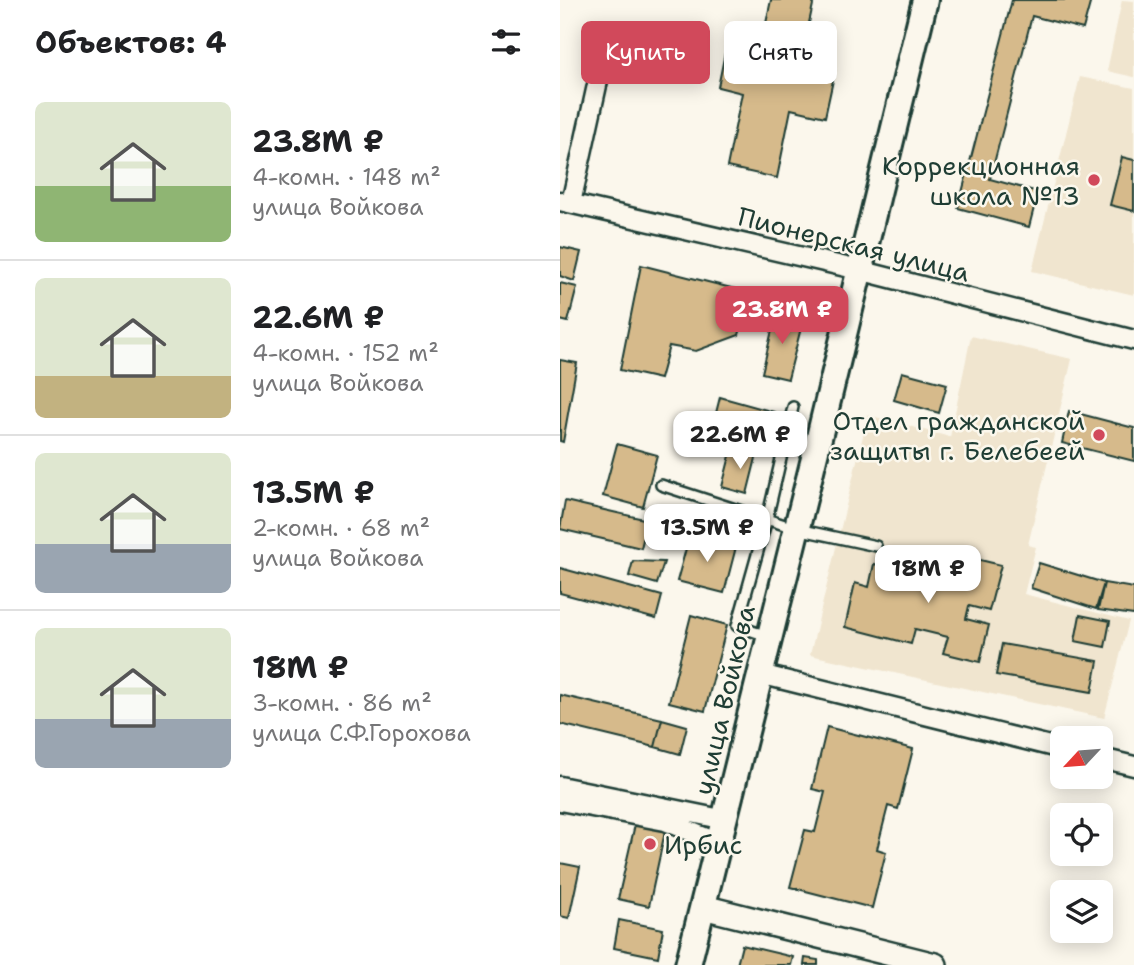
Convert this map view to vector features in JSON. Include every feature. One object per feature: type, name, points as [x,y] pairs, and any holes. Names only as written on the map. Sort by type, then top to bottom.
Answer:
[{"type":"main road","name":"улица Войкова","points":[[688,965],[925,0]]},
{"type":"street","points":[[565,202],[596,84]]},
{"type":"street","name":"Пионерская улица","points":[[565,202],[859,270],[1134,340]]},
{"type":"street","points":[[760,674],[1050,746]]},
{"type":"street","points":[[1113,761],[1134,766]]},
{"type":"street","points":[[560,786],[723,831]]},
{"type":"street","points":[[560,801],[723,831]]},
{"type":"street","points":[[703,907],[935,965]]},
{"type":"lane","points":[[769,637],[737,626],[793,407]]},
{"type":"lane","points":[[661,485],[797,529],[876,546]]},
{"type":"shaded area","points":[[1122,0],[1134,1],[1134,77],[1107,71]]},
{"type":"shaded area","name":"Коррекционная школа №13","points":[[1080,77],[1134,88],[1134,295],[1032,271]]},
{"type":"shaded area","points":[[971,336],[1072,359],[1028,545],[1036,547],[1024,594],[1129,621],[1104,718],[810,655],[868,415],[950,437]]},
{"type":"building","points":[[771,0],[814,0],[809,21],[766,21]]},
{"type":"building","points":[[1012,0],[1091,0],[1083,29],[1032,16],[990,179],[1038,192],[1029,227],[958,208]]},
{"type":"building","points":[[724,58],[724,84],[832,84],[825,117],[791,109],[777,178],[727,167],[742,93],[718,87]]},
{"type":"building","points":[[1122,157],[1134,160],[1134,211],[1110,205]]},
{"type":"building","points":[[560,247],[581,252],[574,281],[560,276]]},
{"type":"building","points":[[641,265],[751,293],[739,335],[696,351],[669,346],[660,379],[620,370]]},
{"type":"building","points":[[560,283],[577,287],[568,322],[560,320]]},
{"type":"building","points":[[776,313],[803,320],[788,379],[762,373]]},
{"type":"building","points":[[560,360],[577,363],[563,442],[560,441]]},
{"type":"building","points":[[902,372],[947,384],[939,413],[894,400]]},
{"type":"building","points":[[720,397],[774,412],[769,432],[715,417]]},
{"type":"building","name":"Отдел гражданской защиты г. Белебеей","points":[[1069,411],[1134,428],[1134,461],[1062,443]]},
{"type":"building","points":[[617,444],[657,455],[643,507],[603,496]]},
{"type":"building","points":[[732,448],[757,454],[747,494],[722,487]]},
{"type":"building","points":[[565,501],[648,520],[641,548],[560,529]]},
{"type":"building","points":[[690,534],[736,547],[724,593],[677,581]]},
{"type":"building","points":[[951,553],[1001,565],[989,611],[969,606],[966,619],[989,625],[980,662],[943,653],[948,637],[915,629],[911,644],[845,627],[855,583],[869,587],[874,564],[944,581]]},
{"type":"building","points":[[633,561],[664,562],[657,584],[629,576]]},
{"type":"building","points":[[1039,563],[1104,583],[1096,609],[1031,588]]},
{"type":"building","points":[[560,568],[662,596],[656,619],[560,593]]},
{"type":"building","points":[[1104,583],[1134,588],[1134,615],[1098,610]]},
{"type":"building","points":[[691,615],[727,625],[705,711],[669,702]]},
{"type":"building","points":[[1080,615],[1110,621],[1105,647],[1075,641]]},
{"type":"building","points":[[1002,644],[1098,661],[1092,692],[996,675]]},
{"type":"building","points":[[560,695],[662,719],[655,747],[560,724]]},
{"type":"building","points":[[662,719],[687,726],[680,754],[655,747]]},
{"type":"building","points":[[827,727],[913,749],[898,809],[888,806],[877,849],[886,852],[872,908],[790,887],[805,830],[815,832],[825,792],[812,789]]},
{"type":"building","points":[[636,820],[666,827],[649,906],[618,899]]},
{"type":"building","points":[[560,863],[580,867],[569,918],[560,916]]},
{"type":"building","points":[[619,920],[663,929],[658,957],[614,948]]},
{"type":"building","points":[[742,945],[793,957],[791,965],[737,965]]},
{"type":"building","points":[[805,958],[818,960],[818,965],[804,965]]},
{"type":"place","name":"Коррекционная школа №13","points":[[1094,180]]},
{"type":"place","name":"Отдел гражданской защиты г. Белебеей","points":[[1099,435]]},
{"type":"place","name":"Ирбис","points":[[650,844]]}]
